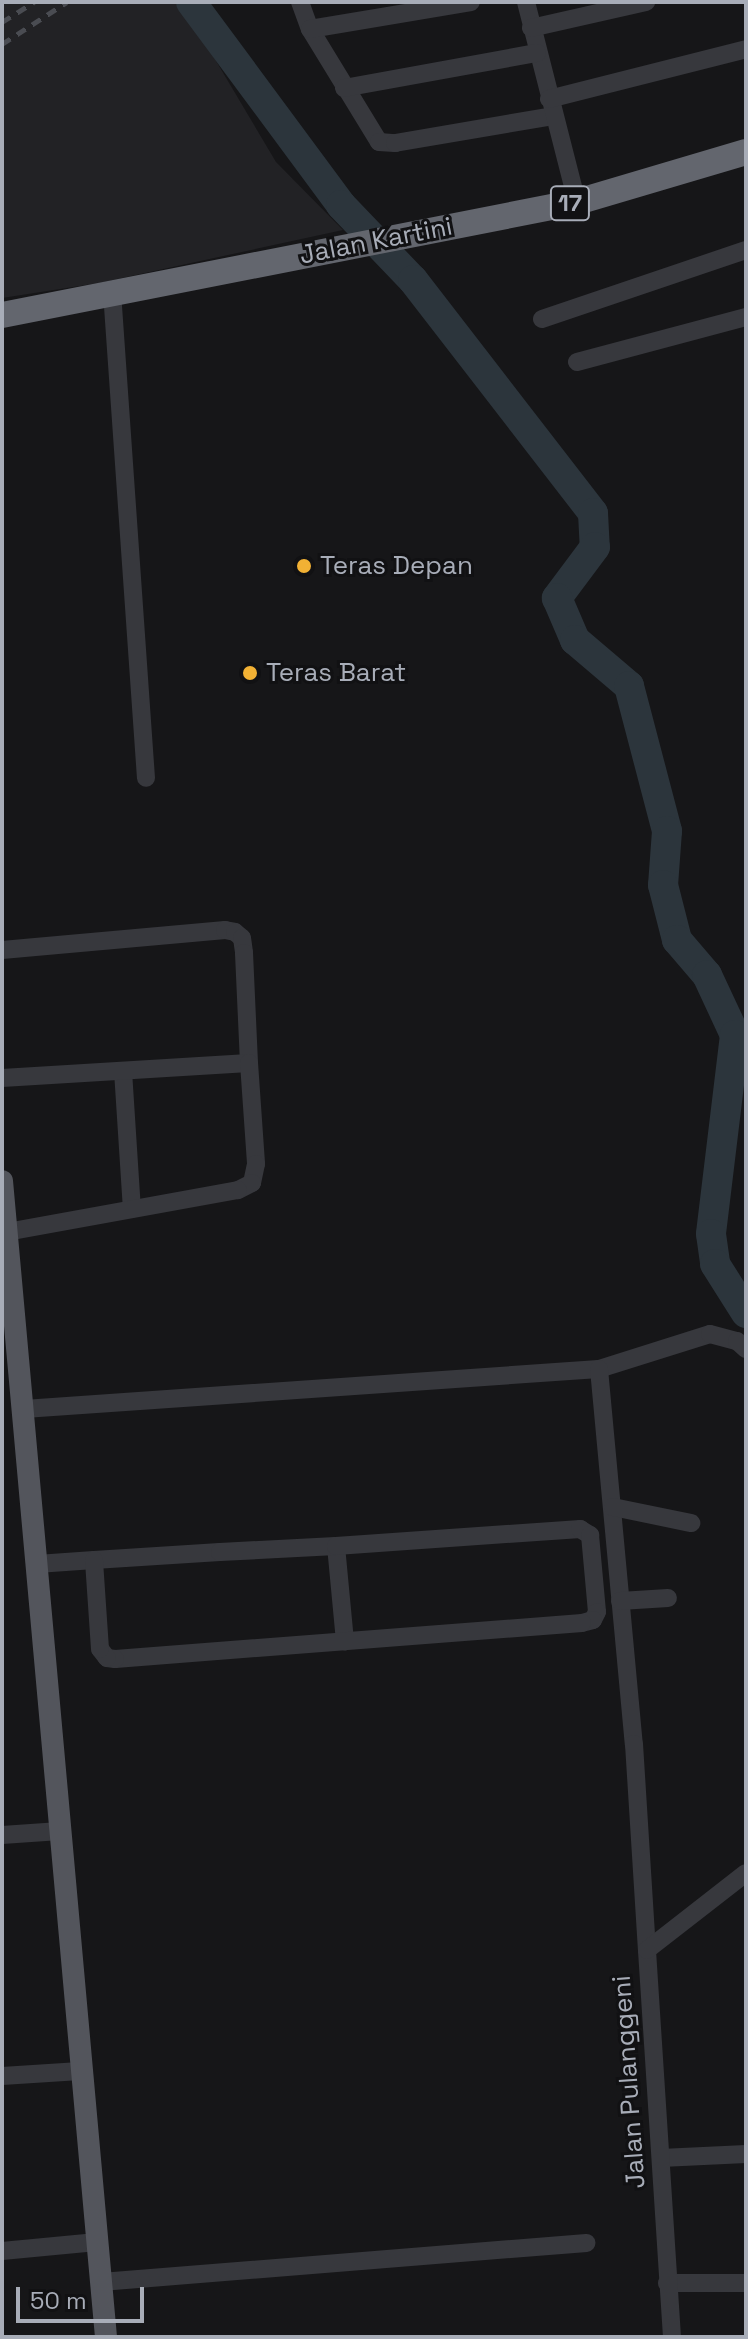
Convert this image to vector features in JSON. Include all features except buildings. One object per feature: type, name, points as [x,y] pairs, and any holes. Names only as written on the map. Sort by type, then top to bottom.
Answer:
[{"type":"highway","name":"Jalan Kartini","points":[[2,315],[577,202],[746,152]]},
{"type":"main road","points":[[2,1181],[106,2337]]},
{"type":"street","points":[[300,2],[310,29],[344,88],[376,138],[385,143],[551,107],[746,49]]},
{"type":"street","points":[[310,29],[471,2]]},
{"type":"street","points":[[526,2],[577,202]]},
{"type":"street","points":[[531,28],[646,2]]},
{"type":"street","points":[[344,88],[537,53]]},
{"type":"street","points":[[542,319],[746,250]]},
{"type":"street","points":[[112,292],[146,778]]},
{"type":"street","points":[[577,362],[746,317]]},
{"type":"street","points":[[2,950],[225,930],[235,932],[242,938],[244,953],[256,1164],[252,1183],[238,1190],[7,1232]]},
{"type":"street","points":[[2,1078],[249,1063]]},
{"type":"street","points":[[123,1071],[132,1209]]},
{"type":"street","points":[[24,1409],[599,1369],[710,1334],[737,1341],[746,1349]]},
{"type":"street","points":[[599,1369],[634,1744],[647,1950]]},
{"type":"street","points":[[613,1507],[691,1523]]},
{"type":"street","points":[[37,1564],[94,1560],[336,1546],[580,1529],[590,1535],[597,1612],[590,1622],[107,1658],[100,1649],[94,1560]]},
{"type":"street","points":[[336,1546],[345,1642]]},
{"type":"street","points":[[620,1601],[668,1598]]},
{"type":"street","points":[[2,1835],[60,1831]]},
{"type":"street","name":"Jalan Pulanggeni","points":[[672,2337],[647,1950],[746,1873]]},
{"type":"street","points":[[2,2076],[80,2071]]},
{"type":"street","points":[[661,2158],[746,2154]]},
{"type":"street","points":[[2,2251],[97,2242]]},
{"type":"street","points":[[101,2282],[586,2243]]},
{"type":"street","points":[[667,2283],[746,2283]]},
{"type":"shaded area","points":[[4,2],[181,2],[276,162],[343,230],[99,283],[2,298]]},
{"type":"waterway","points":[[191,2],[341,205],[413,280],[593,513],[595,547],[557,598],[575,640],[629,686],[667,831],[663,885],[677,940],[707,975],[735,1035],[711,1234],[715,1264],[746,1313]]},
{"type":"railway","points":[[2,22],[34,2]]},
{"type":"railway","points":[[2,44],[67,2]]},
{"type":"place","name":"Teras Depan","points":[[304,566]]},
{"type":"place","name":"Teras Barat","points":[[250,673]]}]
